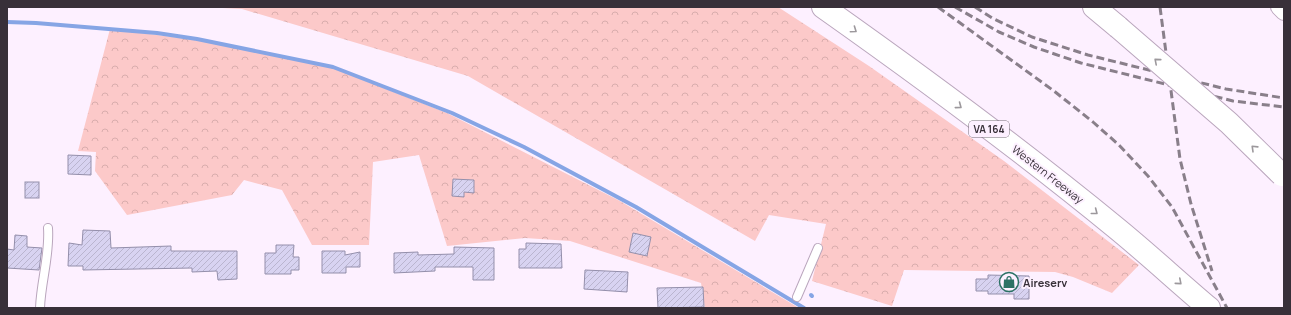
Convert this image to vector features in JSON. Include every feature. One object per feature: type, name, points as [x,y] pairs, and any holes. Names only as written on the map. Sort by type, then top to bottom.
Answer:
[{"type":"highway","name":"Western Freeway","points":[[823,7],[890,55],[1011,146],[1115,227],[1209,308]]},
{"type":"highway","points":[[1094,7],[1228,123],[1283,176]]},
{"type":"street","points":[[1279,7],[1284,12]]},
{"type":"lane","points":[[40,308],[40,292],[47,259],[49,236],[48,228]]},
{"type":"lane","points":[[797,297],[818,248]]},
{"type":"green space","points":[[203,7],[778,7],[869,66],[1004,161],[1139,265],[1112,293],[1073,277],[1055,272],[904,270],[892,306],[812,281],[826,224],[769,215],[755,241],[468,76],[242,9]]},
{"type":"green space","points":[[110,29],[197,40],[328,66],[447,113],[620,201],[799,308],[705,308],[701,283],[570,241],[525,238],[447,246],[419,155],[373,162],[369,245],[312,245],[282,190],[244,180],[232,195],[127,215],[95,171],[96,152],[78,151]]},
{"type":"building","points":[[68,155],[91,156],[91,175],[68,174]]},
{"type":"building","points":[[453,179],[474,180],[474,193],[464,192],[464,197],[452,196]]},
{"type":"building","points":[[25,182],[39,182],[39,198],[25,198]]},
{"type":"building","points":[[83,230],[110,231],[111,248],[171,246],[171,251],[237,251],[237,279],[218,280],[217,271],[192,272],[192,268],[83,270],[83,266],[68,266],[69,243],[82,245]]},
{"type":"building","points":[[633,233],[651,237],[647,256],[629,252]]},
{"type":"building","points":[[15,235],[27,236],[27,247],[42,248],[39,270],[7,268],[7,249],[14,250]]},
{"type":"building","points":[[526,243],[561,244],[562,268],[519,268],[519,249],[526,249]]},
{"type":"building","points":[[276,245],[294,245],[293,257],[299,257],[299,270],[291,270],[291,274],[265,274],[265,253],[276,253]]},
{"type":"building","points":[[454,247],[494,248],[494,280],[473,280],[473,267],[435,267],[435,271],[394,273],[394,253],[418,252],[418,255],[454,254]]},
{"type":"building","points":[[322,251],[345,251],[345,255],[360,252],[360,267],[346,267],[346,273],[322,273]]},
{"type":"building","points":[[585,270],[628,272],[627,292],[584,289]]},
{"type":"building","name":"Aireserv","points":[[988,275],[1029,276],[1029,299],[1014,299],[1014,294],[988,294],[988,291],[976,291],[976,279],[988,279]]},
{"type":"building","points":[[703,287],[704,307],[658,308],[657,288]]},
{"type":"waterway","points":[[7,22],[157,33],[197,39],[333,67],[452,113],[524,147],[636,207],[804,308]]},
{"type":"railway","points":[[938,7],[1054,91],[1119,145],[1148,176],[1172,207],[1227,308]]},
{"type":"railway","points":[[955,7],[999,32],[1034,47],[1081,63],[1233,101],[1284,107]]},
{"type":"railway","points":[[975,7],[992,18],[1032,37],[1088,55],[1226,89],[1284,98]]},
{"type":"railway","points":[[1160,7],[1180,159],[1191,204],[1212,271]]},
{"type":"place","name":"Aireserv","points":[[1009,282]]}]
